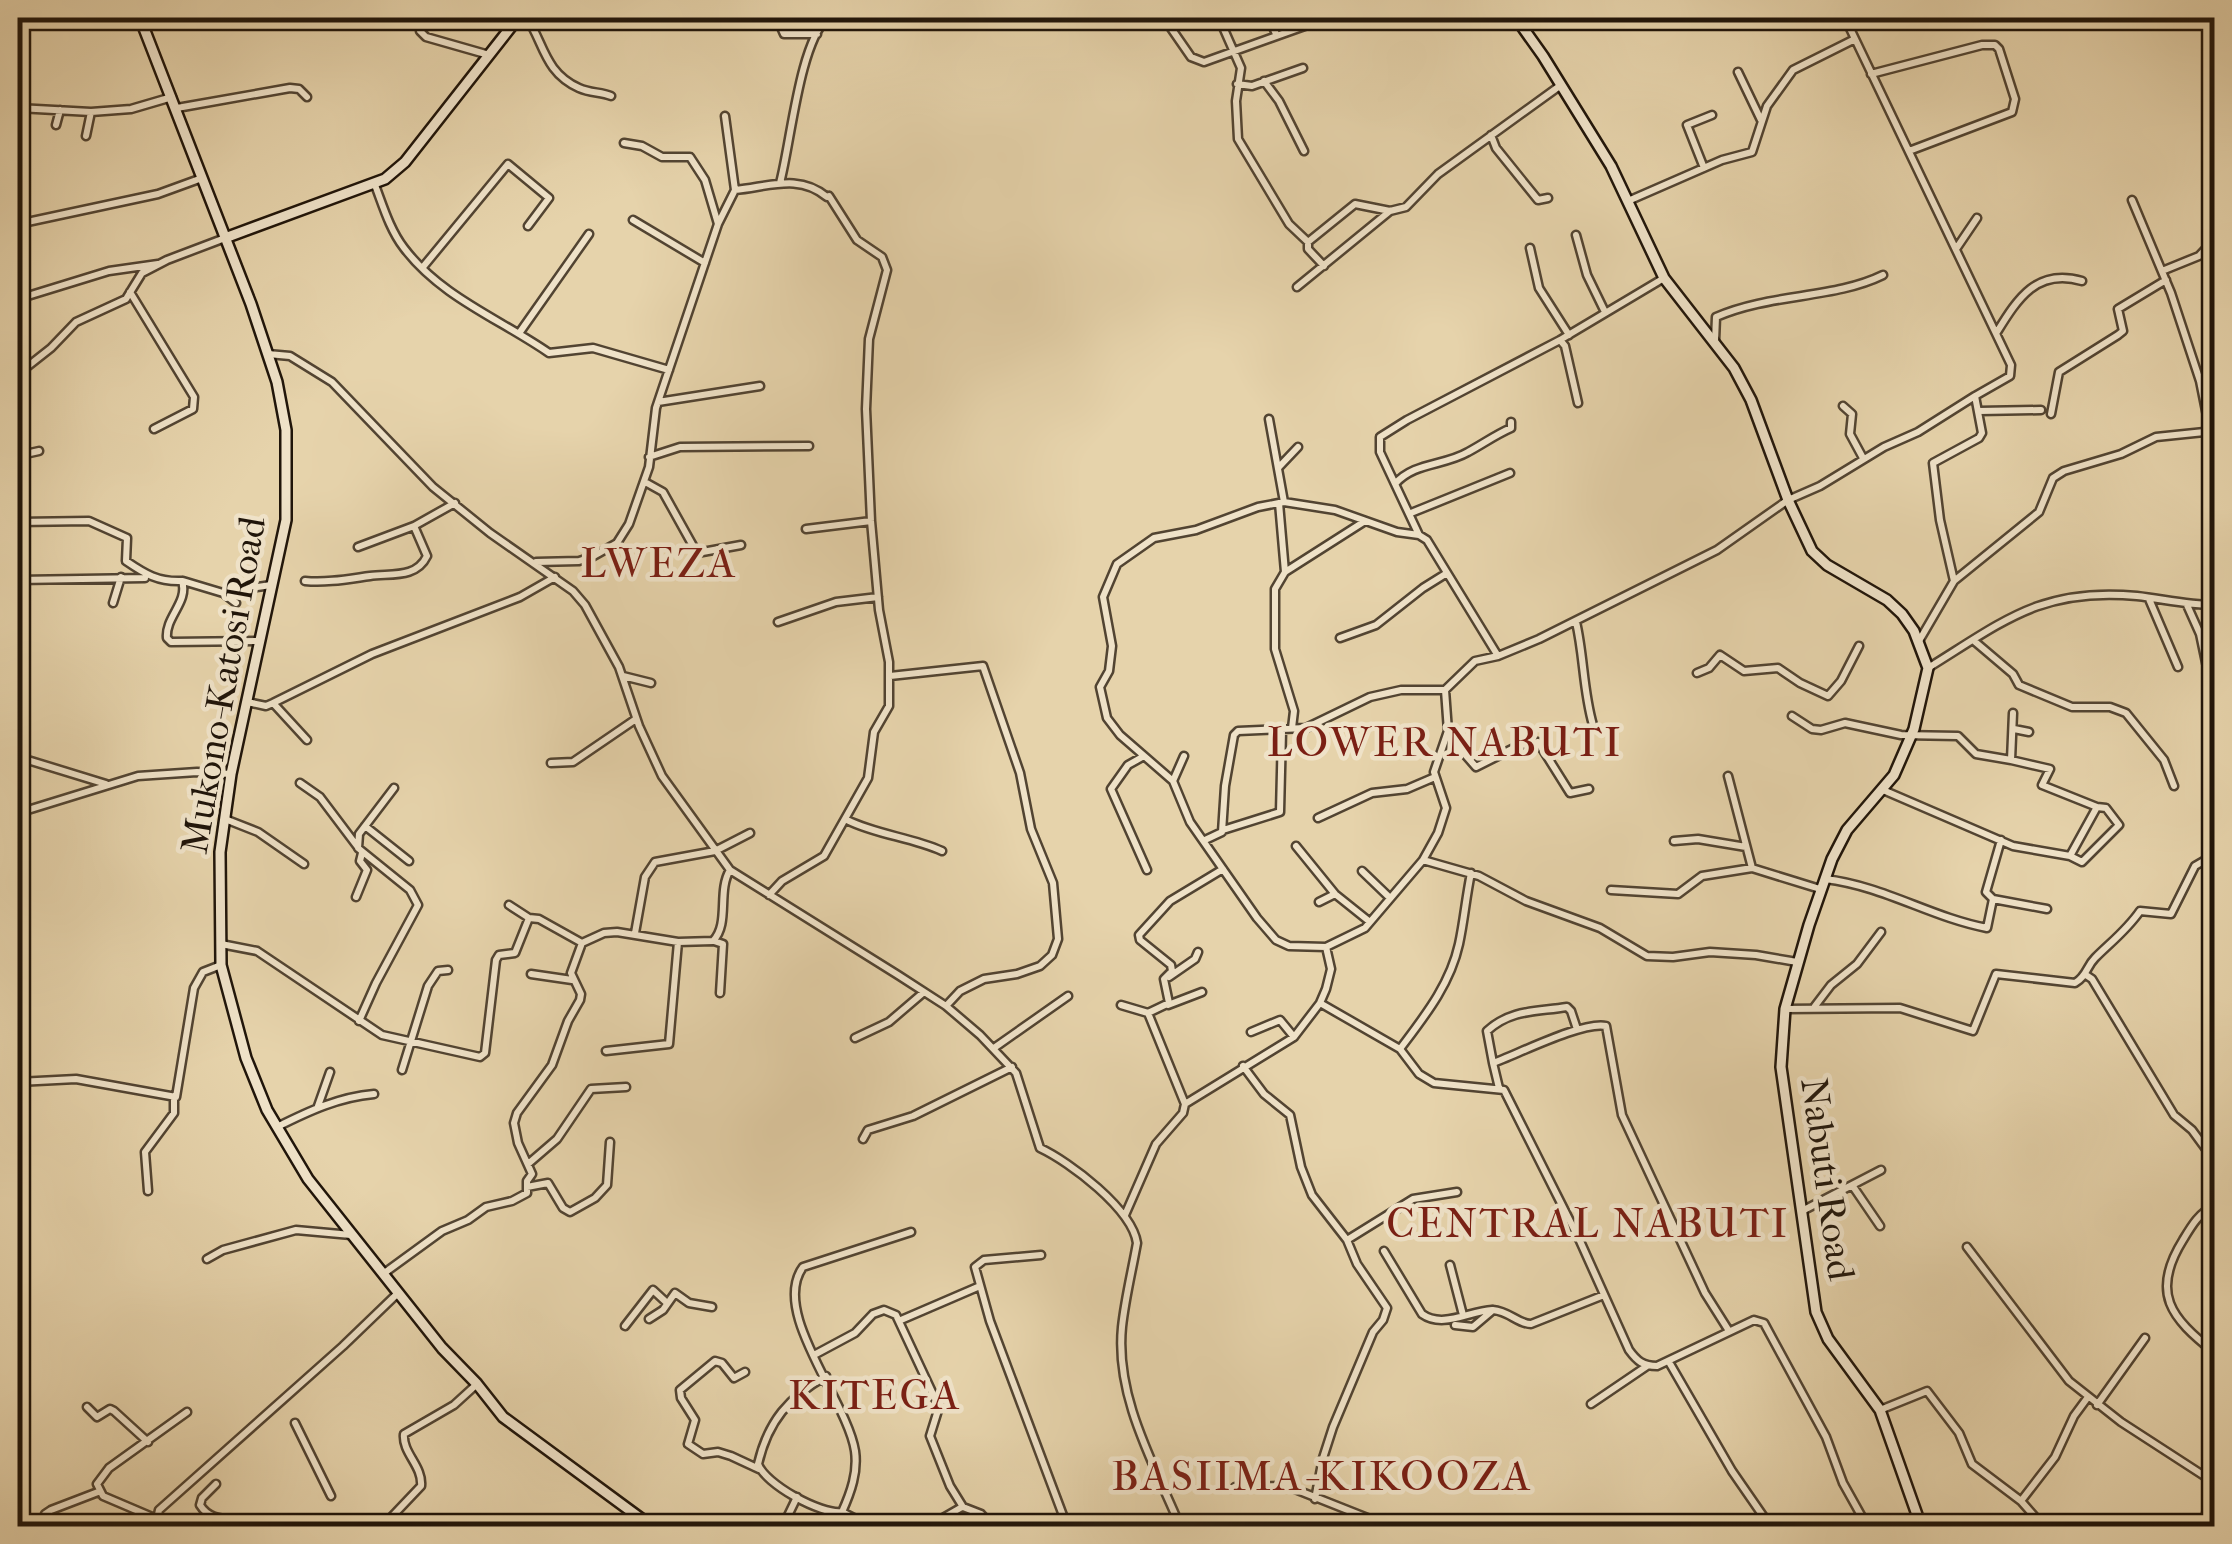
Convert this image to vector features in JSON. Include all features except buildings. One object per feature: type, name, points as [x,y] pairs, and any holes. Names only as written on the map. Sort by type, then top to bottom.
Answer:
[{"type":"street","name":"Mukono-Katosi Road","points":[[140,18],[268,354],[281,400],[288,460],[286,520],[232,774],[219,874],[221,964],[246,1058],[276,1128],[308,1180],[442,1348],[503,1417],[650,1526]]},
{"type":"street","points":[[420,18],[420,31],[426,37],[490,55]]},
{"type":"street","points":[[18,374],[52,348],[76,322],[126,299],[142,273],[159,264],[375,185],[404,162],[518,18]]},
{"type":"street","points":[[527,18],[542,52],[560,74],[576,87],[611,96]]},
{"type":"street","points":[[777,18],[784,34],[817,34]]},
{"type":"street","points":[[780,183],[784,151],[817,34],[827,18]]},
{"type":"street","points":[[1164,18],[1195,60],[1208,62],[1326,18]]},
{"type":"street","points":[[1218,18],[1241,68],[1236,101],[1240,143],[1290,224],[1324,266]]},
{"type":"street","points":[[1269,18],[1276,34]]},
{"type":"street","points":[[1516,18],[1611,166],[1664,278],[1715,341],[1751,400],[1788,500],[1812,551],[1902,614],[1919,642],[1928,668],[2017,613],[2048,600],[2084,596],[2214,605]]},
{"type":"street","points":[[1205,840],[1223,830],[1225,786],[1234,735],[1243,730],[1282,731],[1312,726],[1346,707],[1396,690],[1445,690],[1474,661],[1498,656],[1576,622],[1717,550],[1788,500],[1918,432],[2010,376],[2011,365],[1996,332],[1845,18]]},
{"type":"street","points":[[1628,202],[1704,168],[1752,152],[1773,95],[1793,70],[1855,39]]},
{"type":"street","points":[[1870,74],[1982,46],[1994,45],[1999,49],[2015,108],[1909,151]]},
{"type":"street","points":[[1238,84],[1244,87],[1303,68]]},
{"type":"street","points":[[1738,72],[1761,120]]},
{"type":"street","points":[[1264,82],[1279,101],[1304,150]]},
{"type":"street","points":[[1297,287],[1390,211],[1410,204],[1438,174],[1561,85]]},
{"type":"street","points":[[18,108],[91,112],[290,88],[299,88],[307,96]]},
{"type":"street","points":[[56,125],[60,110]]},
{"type":"street","points":[[86,136],[91,112]]},
{"type":"street","points":[[535,562],[579,561],[614,546],[629,524],[645,482],[658,402],[718,224],[734,190],[725,116]]},
{"type":"street","points":[[1704,168],[1687,126],[1712,116]]},
{"type":"street","points":[[1491,135],[1496,148],[1538,200],[1548,198]]},
{"type":"street","points":[[624,142],[662,157],[690,157],[705,180],[718,224]]},
{"type":"street","points":[[423,267],[505,166],[511,165],[550,198],[528,226]]},
{"type":"street","points":[[18,224],[158,194],[203,178]]},
{"type":"street","points":[[734,190],[780,183],[814,186],[829,196],[857,240],[882,257],[888,270],[869,339],[866,409],[871,521],[890,676],[889,706],[873,736],[868,778],[847,820],[822,858],[782,881],[769,895]]},
{"type":"street","points":[[375,185],[395,234],[454,296],[520,332],[549,353],[593,348],[669,370]]},
{"type":"street","points":[[1919,642],[1954,581],[2039,512],[2048,487],[2064,471],[2120,454],[2156,437],[2212,431],[2200,381],[2164,276],[2132,200]]},
{"type":"street","points":[[1308,242],[1355,204],[1390,211]]},
{"type":"street","points":[[1956,249],[1977,218]]},
{"type":"street","points":[[633,220],[705,264]]},
{"type":"street","points":[[520,332],[589,234]]},
{"type":"street","points":[[1576,235],[1586,275],[1605,312]]},
{"type":"street","points":[[2051,414],[2059,372],[2123,331],[2118,309],[2199,256],[2214,240]]},
{"type":"street","points":[[1530,248],[1538,288],[1569,335]]},
{"type":"street","points":[[18,300],[110,271],[159,264]]},
{"type":"street","points":[[1715,341],[1716,316],[1794,295],[1865,284],[1883,274]]},
{"type":"street","points":[[1420,535],[1380,452],[1380,437],[1569,335],[1664,278]]},
{"type":"street","points":[[1996,332],[2023,292],[2035,283],[2048,278],[2082,281]]},
{"type":"street","points":[[130,292],[194,397],[193,408],[154,429]]},
{"type":"street","points":[[1560,340],[1565,346],[1565,360],[1578,404]]},
{"type":"street","points":[[268,354],[290,356],[332,382],[412,468],[517,553],[555,576],[585,605],[622,676],[636,719],[668,786],[730,870],[946,1006],[1012,1067],[1026,1098],[1040,1148],[1094,1186],[1125,1215],[1137,1238],[1122,1328],[1126,1386],[1132,1412],[1180,1526]]},
{"type":"street","points":[[658,402],[760,386]]},
{"type":"street","points":[[1954,581],[1932,470],[1933,463],[1982,433],[1975,396]]},
{"type":"street","points":[[1843,406],[1852,414],[1850,434],[1863,458]]},
{"type":"street","points":[[1978,411],[2041,410]]},
{"type":"street","points":[[1269,419],[1278,468],[1285,572]]},
{"type":"street","points":[[1395,484],[1411,470],[1467,453],[1511,428],[1510,422]]},
{"type":"street","points":[[649,457],[680,447],[809,446]]},
{"type":"street","points":[[1278,468],[1298,447]]},
{"type":"street","points":[[18,448],[39,451]]},
{"type":"street","points":[[1410,513],[1510,473]]},
{"type":"street","points":[[645,482],[663,492],[697,553],[741,545]]},
{"type":"street","points":[[1445,690],[1447,734],[1435,777],[1446,808],[1423,860],[1365,928],[1326,947],[1289,946],[1276,940],[1222,869],[1190,822],[1173,781],[1106,718],[1100,688],[1111,664],[1112,646],[1102,604],[1112,572],[1154,538],[1196,530],[1281,502],[1335,510],[1397,532],[1420,535],[1427,540],[1498,656]]},
{"type":"street","points":[[358,547],[414,526],[454,503]]},
{"type":"street","points":[[1292,728],[1294,712],[1275,649],[1273,595],[1285,572],[1366,520]]},
{"type":"street","points":[[806,528],[871,521]]},
{"type":"street","points":[[18,522],[95,523],[127,538],[126,562],[152,578]]},
{"type":"street","points":[[304,581],[390,578],[423,564],[427,556],[414,526]]},
{"type":"street","points":[[1340,638],[1376,626],[1447,573]]},
{"type":"street","points":[[247,702],[266,706],[372,654],[520,597],[555,576]]},
{"type":"street","points":[[113,603],[121,577]]},
{"type":"street","points":[[18,580],[121,577],[182,581],[223,593],[236,603]]},
{"type":"street","points":[[182,581],[184,594],[166,630],[168,640],[261,641]]},
{"type":"street","points":[[223,593],[272,585]]},
{"type":"street","points":[[778,622],[836,602],[878,597]]},
{"type":"street","points":[[2149,598],[2178,667]]},
{"type":"street","points":[[2187,605],[2200,634],[2214,701]]},
{"type":"street","points":[[1576,622],[1593,724]]},
{"type":"street","points":[[1973,640],[2030,690],[2072,707],[2120,708],[2156,749],[2174,786]]},
{"type":"street","points":[[1697,672],[1709,668],[1720,655],[1744,671],[1778,668],[1818,693],[1831,695],[1859,646]]},
{"type":"street","points":[[890,676],[984,666],[1020,773],[1031,830],[1054,889],[1058,939],[1049,959],[1027,971],[984,978],[960,991],[946,1006]]},
{"type":"street","name":"Nabuti Road","points":[[1922,1526],[1880,1410],[1828,1339],[1816,1312],[1781,1068],[1786,1010],[1822,884],[1847,830],[1894,775],[1912,735],[1928,668]]},
{"type":"street","points":[[622,676],[650,683]]},
{"type":"street","points":[[273,703],[307,740]]},
{"type":"street","points":[[2011,760],[2013,713]]},
{"type":"street","points":[[1792,716],[1812,729],[1844,724],[1912,735],[1958,736],[1976,754],[2050,769],[2042,785],[2096,808],[2106,808],[2119,825],[2082,862],[2001,840],[1884,790]]},
{"type":"street","points":[[2214,718],[2207,735],[2214,752]]},
{"type":"street","points":[[551,763],[574,762],[636,719]]},
{"type":"street","points":[[2014,729],[2029,732]]},
{"type":"street","points":[[1223,830],[1280,812],[1282,731]]},
{"type":"street","points":[[1447,734],[1476,768],[1520,745],[1538,742],[1570,793],[1590,789]]},
{"type":"street","points":[[1144,756],[1128,765],[1111,789],[1147,870]]},
{"type":"street","points":[[1173,781],[1184,756]]},
{"type":"street","points":[[18,757],[108,785]]},
{"type":"street","points":[[18,813],[157,774],[232,774]]},
{"type":"street","points":[[1728,776],[1752,868]]},
{"type":"street","points":[[1318,818],[1372,793],[1407,789],[1435,777]]},
{"type":"street","points":[[300,783],[320,798],[360,850],[410,890],[418,905],[359,1021]]},
{"type":"street","points":[[356,896],[367,870],[360,861],[359,834],[394,788]]},
{"type":"street","points":[[2070,856],[2096,808]]},
{"type":"street","points":[[224,819],[258,832],[304,864]]},
{"type":"street","points":[[847,820],[942,851]]},
{"type":"street","points":[[365,826],[409,861]]},
{"type":"street","points":[[635,934],[650,866],[715,851],[750,833]]},
{"type":"street","points":[[1674,841],[1698,839],[1746,848]]},
{"type":"street","points":[[2001,840],[1986,892],[1992,899],[2047,909]]},
{"type":"street","points":[[1296,846],[1334,894],[1370,922]]},
{"type":"street","points":[[1786,1010],[1912,1009],[1973,1030],[1996,974],[2075,983],[2086,976],[2095,958],[2116,942],[2140,910],[2172,914],[2195,866],[2214,855]]},
{"type":"street","points":[[1423,860],[1471,873],[1526,900],[1600,928],[1648,956],[1710,952],[1798,962]]},
{"type":"street","points":[[1611,890],[1678,894],[1702,876],[1752,868],[1822,884],[1873,887],[1936,913],[1987,928],[1992,899]]},
{"type":"street","points":[[1164,979],[1172,971],[1171,965],[1140,940],[1140,932],[1170,901],[1222,869]]},
{"type":"street","points":[[713,941],[720,933],[723,885],[730,870]]},
{"type":"street","points":[[1362,871],[1389,897]]},
{"type":"street","points":[[1400,1048],[1444,984],[1459,944],[1471,873]]},
{"type":"street","points":[[1320,902],[1334,894]]},
{"type":"street","points":[[509,905],[582,943]]},
{"type":"street","points":[[220,944],[257,952],[382,1035],[483,1056],[496,960],[498,955],[515,953],[529,918]]},
{"type":"street","points":[[1815,1007],[1831,985],[1857,964],[1880,932]]},
{"type":"street","points":[[382,1275],[428,1244],[430,1238],[486,1207],[520,1198],[526,1192],[532,1174],[514,1123],[552,1065],[580,1000],[581,994],[572,980],[573,962],[582,943],[604,933],[723,944],[720,993]]},
{"type":"street","points":[[606,1051],[669,1044],[678,942]]},
{"type":"street","points":[[1185,1104],[1294,1036],[1320,1003],[1331,969],[1326,947]]},
{"type":"street","points":[[1164,979],[1180,972],[1198,952]]},
{"type":"street","points":[[148,1191],[145,1152],[174,1113],[194,988],[204,972],[221,964]]},
{"type":"street","points":[[402,1070],[428,986],[438,971],[448,970]]},
{"type":"street","points":[[531,974],[572,980]]},
{"type":"street","points":[[2086,976],[2092,978],[2174,1115],[2192,1130],[2214,1160]]},
{"type":"street","points":[[1164,979],[1167,1006]]},
{"type":"street","points":[[855,1038],[889,1022],[924,992]]},
{"type":"street","points":[[1121,1006],[1148,1013],[1202,992]]},
{"type":"street","points":[[994,1048],[1068,996]]},
{"type":"street","points":[[1320,1003],[1400,1048],[1418,1074],[1434,1083],[1504,1090],[1629,1350],[1646,1366]]},
{"type":"street","points":[[1499,1088],[1487,1030],[1518,1012],[1567,1007],[1577,1029]]},
{"type":"street","points":[[1125,1215],[1156,1144],[1183,1113],[1185,1104],[1148,1013]]},
{"type":"street","points":[[1251,1032],[1280,1020],[1294,1036]]},
{"type":"street","points":[[1492,1064],[1577,1029],[1606,1026],[1622,1115],[1705,1293],[1730,1331]]},
{"type":"street","points":[[1243,1066],[1264,1094],[1290,1115],[1312,1195],[1347,1240],[1356,1264],[1387,1308],[1333,1427],[1315,1499]]},
{"type":"street","points":[[863,1139],[868,1130],[913,1116],[1012,1067]]},
{"type":"street","points":[[317,1107],[330,1072]]},
{"type":"street","points":[[18,1082],[76,1079],[174,1098]]},
{"type":"street","points":[[528,1164],[558,1138],[591,1090],[626,1087]]},
{"type":"street","points":[[276,1128],[317,1107],[351,1096],[374,1094]]},
{"type":"street","points":[[527,1187],[548,1184],[563,1208],[570,1212],[607,1186],[610,1142]]},
{"type":"street","points":[[1801,1212],[1881,1170]]},
{"type":"street","points":[[1852,1185],[1880,1226]]},
{"type":"street","points":[[1347,1240],[1412,1200],[1457,1192]]},
{"type":"street","points":[[2214,1206],[2198,1217],[2167,1274],[2168,1302],[2177,1319],[2214,1352]]},
{"type":"street","points":[[207,1259],[223,1250],[296,1230],[350,1235]]},
{"type":"street","points":[[842,1512],[851,1492],[856,1454],[795,1304],[799,1272],[812,1263],[911,1232]]},
{"type":"street","points":[[1967,1247],[2056,1368],[2097,1405],[2212,1481]]},
{"type":"street","points":[[1384,1251],[1422,1314],[1430,1320],[1493,1310],[1510,1313],[1531,1324],[1604,1295]]},
{"type":"street","points":[[1041,1255],[1010,1255],[975,1267],[1067,1526]]},
{"type":"street","points":[[1450,1265],[1463,1316]]},
{"type":"street","points":[[901,1320],[980,1286]]},
{"type":"street","points":[[625,1326],[653,1290],[667,1303]]},
{"type":"street","points":[[649,1319],[676,1293],[689,1304],[712,1307]]},
{"type":"street","points":[[157,1519],[159,1510],[344,1346],[396,1294]]},
{"type":"street","points":[[814,1355],[854,1333],[873,1314],[884,1310],[901,1320],[939,1407],[930,1436],[950,1486],[963,1506],[981,1514],[992,1526]]},
{"type":"street","points":[[1455,1325],[1474,1327],[1493,1310]]},
{"type":"street","points":[[1592,1404],[1646,1366],[1668,1362],[1754,1320],[1764,1323],[1826,1437],[1842,1483],[1867,1526]]},
{"type":"street","points":[[2097,1405],[2145,1338]]},
{"type":"street","points":[[745,1372],[734,1378],[722,1363],[715,1361],[680,1390],[696,1420],[688,1444],[695,1451],[731,1456],[828,1513],[842,1512],[869,1526]]},
{"type":"street","points":[[1668,1362],[1732,1471],[1770,1526]]},
{"type":"street","points":[[759,1470],[760,1456],[782,1408],[826,1376]]},
{"type":"street","points":[[383,1526],[422,1486],[420,1472],[404,1444],[404,1434],[454,1405],[477,1384]]},
{"type":"street","points":[[1880,1410],[1927,1391],[1958,1433],[1972,1464],[2021,1501],[2043,1526]]},
{"type":"street","points":[[2021,1501],[2055,1456],[2088,1397]]},
{"type":"street","points":[[87,1406],[97,1417],[114,1410],[148,1442]]},
{"type":"street","points":[[166,1526],[99,1492],[96,1484],[109,1468],[187,1412]]},
{"type":"street","points":[[295,1424],[331,1496]]},
{"type":"street","points":[[2204,1526],[2214,1467]]},
{"type":"street","points":[[216,1484],[202,1498],[200,1505],[205,1513],[254,1526]]},
{"type":"street","points":[[1235,1488],[1287,1486],[1388,1526]]},
{"type":"street","points":[[42,1526],[45,1514],[51,1510],[99,1492]]},
{"type":"street","points":[[783,1526],[797,1497]]},
{"type":"street","points":[[929,1526],[963,1506]]},
{"type":"district","name":"LWEZA","points":[[659,562]]},
{"type":"district","name":"LOWER NABUTI","points":[[1445,741]]},
{"type":"district","name":"CENTRAL NABUTI","points":[[1588,1222]]},
{"type":"district","name":"KITEGA","points":[[875,1394]]},
{"type":"district","name":"BASIIMA-KIKOOZA","points":[[1322,1475]]}]
